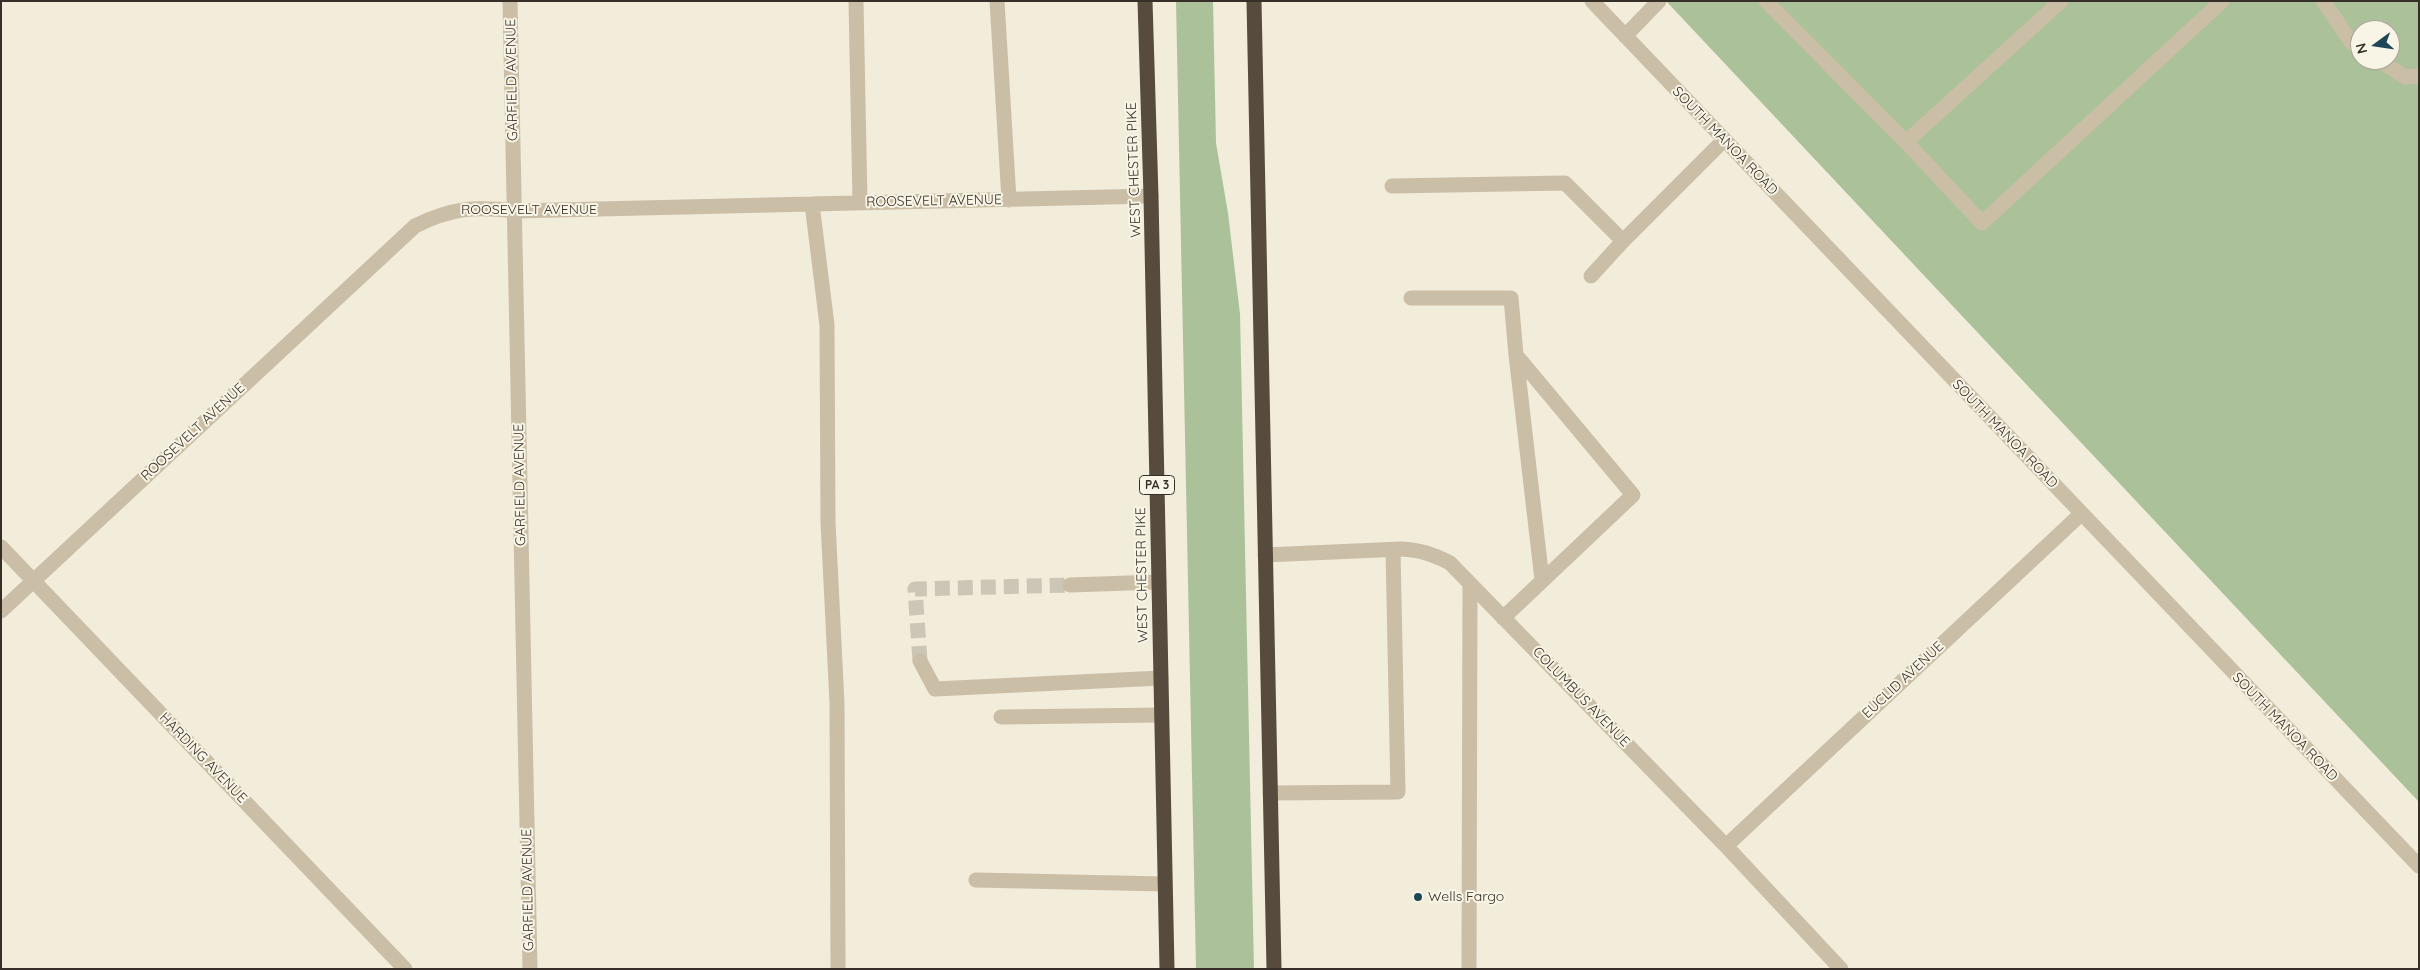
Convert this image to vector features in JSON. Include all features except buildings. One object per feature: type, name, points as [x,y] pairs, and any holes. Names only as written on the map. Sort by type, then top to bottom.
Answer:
[{"type":"highway","name":"WEST CHESTER PIKE","points":[[1145,1],[1151,196],[1166,969]]},
{"type":"highway","points":[[1254,1],[1274,969]]},
{"type":"street","name":"GARFIELD AVENUE","points":[[510,1],[530,969]]},
{"type":"street","points":[[856,1],[860,203]]},
{"type":"street","points":[[997,1],[1009,200]]},
{"type":"street","name":"SOUTH MANOA ROAD","points":[[1592,1],[2419,866]]},
{"type":"street","points":[[1625,36],[1659,1]]},
{"type":"street","points":[[1766,1],[1906,142],[1982,223],[2222,1]]},
{"type":"street","points":[[1906,142],[2061,1]]},
{"type":"street","points":[[2323,1],[2350,40]]},
{"type":"street","points":[[2395,70],[2405,76],[2419,76]]},
{"type":"street","points":[[1591,276],[1623,241],[1724,140]]},
{"type":"street","points":[[1392,186],[1565,183],[1623,241]]},
{"type":"street","name":"ROOSEVELT AVENUE","points":[[1,611],[415,226],[453,210],[474,208],[514,211],[1151,196]]},
{"type":"street","points":[[812,204],[827,325],[828,522],[837,703],[838,969]]},
{"type":"street","points":[[1412,298],[1511,298],[1542,580]]},
{"type":"street","points":[[1503,618],[1633,495],[1516,355]]},
{"type":"street","name":"EUCLID AVENUE","points":[[1726,846],[2081,514]]},
{"type":"street","name":"HARDING AVENUE","points":[[1,547],[405,969]]},
{"type":"street","points":[[1270,793],[1398,792],[1393,550]]},
{"type":"street","name":"COLUMBUS AVENUE","points":[[1265,555],[1419,550],[1435,554],[1450,563],[1726,846],[1841,969]]},
{"type":"street","points":[[1070,585],[1159,582]]},
{"type":"street","points":[[1469,969],[1470,584]]},
{"type":"street","points":[[920,661],[935,689],[1161,678]]},
{"type":"street","points":[[1001,717],[1161,715]]},
{"type":"street","points":[[976,880],[1165,884]]},
{"type":"green space","points":[[1176,1],[1213,1],[1216,143],[1228,213],[1240,314],[1254,969],[1196,969]]},
{"type":"green space","points":[[1666,1],[2419,1],[2419,802]]},
{"type":"tunnel","points":[[920,661],[915,589],[1070,585]]},
{"type":"place","name":"Wells Fargo","points":[[1418,897]]}]
